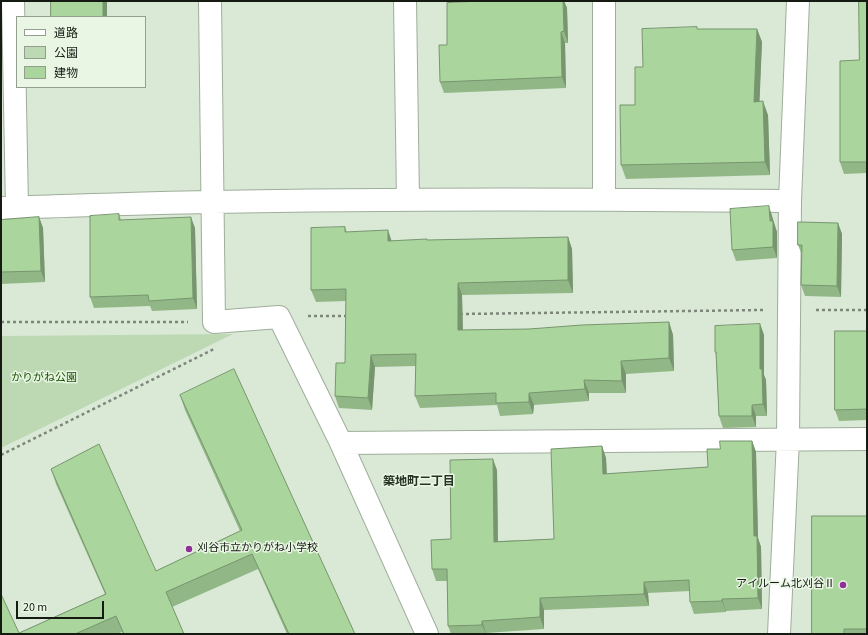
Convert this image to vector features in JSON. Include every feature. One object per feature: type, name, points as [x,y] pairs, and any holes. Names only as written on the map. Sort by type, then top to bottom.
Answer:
[{"type":"street","points":[[14,1],[9,208],[212,202],[408,200],[604,199],[790,201]]},
{"type":"street","points":[[210,1],[214,322],[279,317],[340,443],[427,634]]},
{"type":"street","points":[[405,1],[408,200]]},
{"type":"street","points":[[604,1],[604,199]]},
{"type":"street","points":[[779,634],[788,439],[790,201],[798,1]]},
{"type":"street","points":[[340,443],[867,439]]},
{"type":"path","points":[[454,314],[867,310]]},
{"type":"path","points":[[279,317],[351,316]]},
{"type":"path","points":[[1,322],[214,322]]},
{"type":"path","points":[[1,455],[215,349]]},
{"type":"green space","name":"かりがね公園","points":[[233,334],[1,448],[1,336]]},
{"type":"building","points":[[51,1],[103,1],[103,16],[51,16]]},
{"type":"building","points":[[481,1],[563,1],[564,31],[561,32],[562,77],[440,82],[439,45],[447,45],[447,3]]},
{"type":"building","points":[[859,1],[867,1],[867,162],[840,162],[840,61],[859,60]]},
{"type":"building","points":[[697,27],[697,29],[757,29],[754,102],[763,101],[765,162],[621,165],[620,105],[635,105],[635,67],[643,67],[642,29]]},
{"type":"building","points":[[769,206],[770,221],[773,221],[773,247],[732,250],[730,209]]},
{"type":"building","points":[[119,214],[119,220],[191,217],[193,298],[149,301],[148,295],[90,297],[90,216]]},
{"type":"building","points":[[39,217],[41,271],[1,272],[1,220]]},
{"type":"building","points":[[798,222],[838,223],[837,286],[801,285],[802,245],[798,245]]},
{"type":"building","points":[[345,227],[345,232],[388,230],[388,241],[568,237],[568,280],[458,283],[458,330],[529,329],[582,325],[669,322],[669,358],[621,361],[622,381],[584,380],[585,389],[529,393],[529,402],[496,403],[496,393],[415,396],[416,354],[371,355],[368,398],[335,396],[336,363],[345,363],[346,289],[311,290],[311,228]]},
{"type":"building","points":[[760,324],[760,369],[762,369],[763,404],[752,405],[752,416],[719,416],[715,326]]},
{"type":"building","points":[[835,331],[867,331],[867,409],[835,410]]},
{"type":"building","points":[[234,369],[355,634],[289,634],[252,554],[166,592],[184,634],[124,634],[116,616],[75,634],[1,634],[1,594],[19,633],[106,594],[51,469],[99,444],[156,571],[242,530],[180,395]]},
{"type":"building","points":[[720,441],[752,441],[754,536],[757,536],[758,598],[690,602],[689,580],[644,582],[644,594],[540,598],[540,617],[482,621],[482,625],[448,626],[447,569],[432,569],[431,540],[451,539],[450,460],[493,459],[494,542],[554,539],[551,449],[602,446],[603,474],[708,467],[707,449],[720,449]]},
{"type":"building","name":"アイルーム北刈谷Ⅱ","points":[[812,516],[867,516],[867,629],[844,629],[844,634],[812,634]]},
{"type":"place","name":"刈谷市立かりがね小学校","points":[[189,549]]},
{"type":"place","name":"アイルーム北刈谷Ⅱ","points":[[843,585]]},
{"type":"district","name":"築地町二丁目","points":[[419,482]]}]
